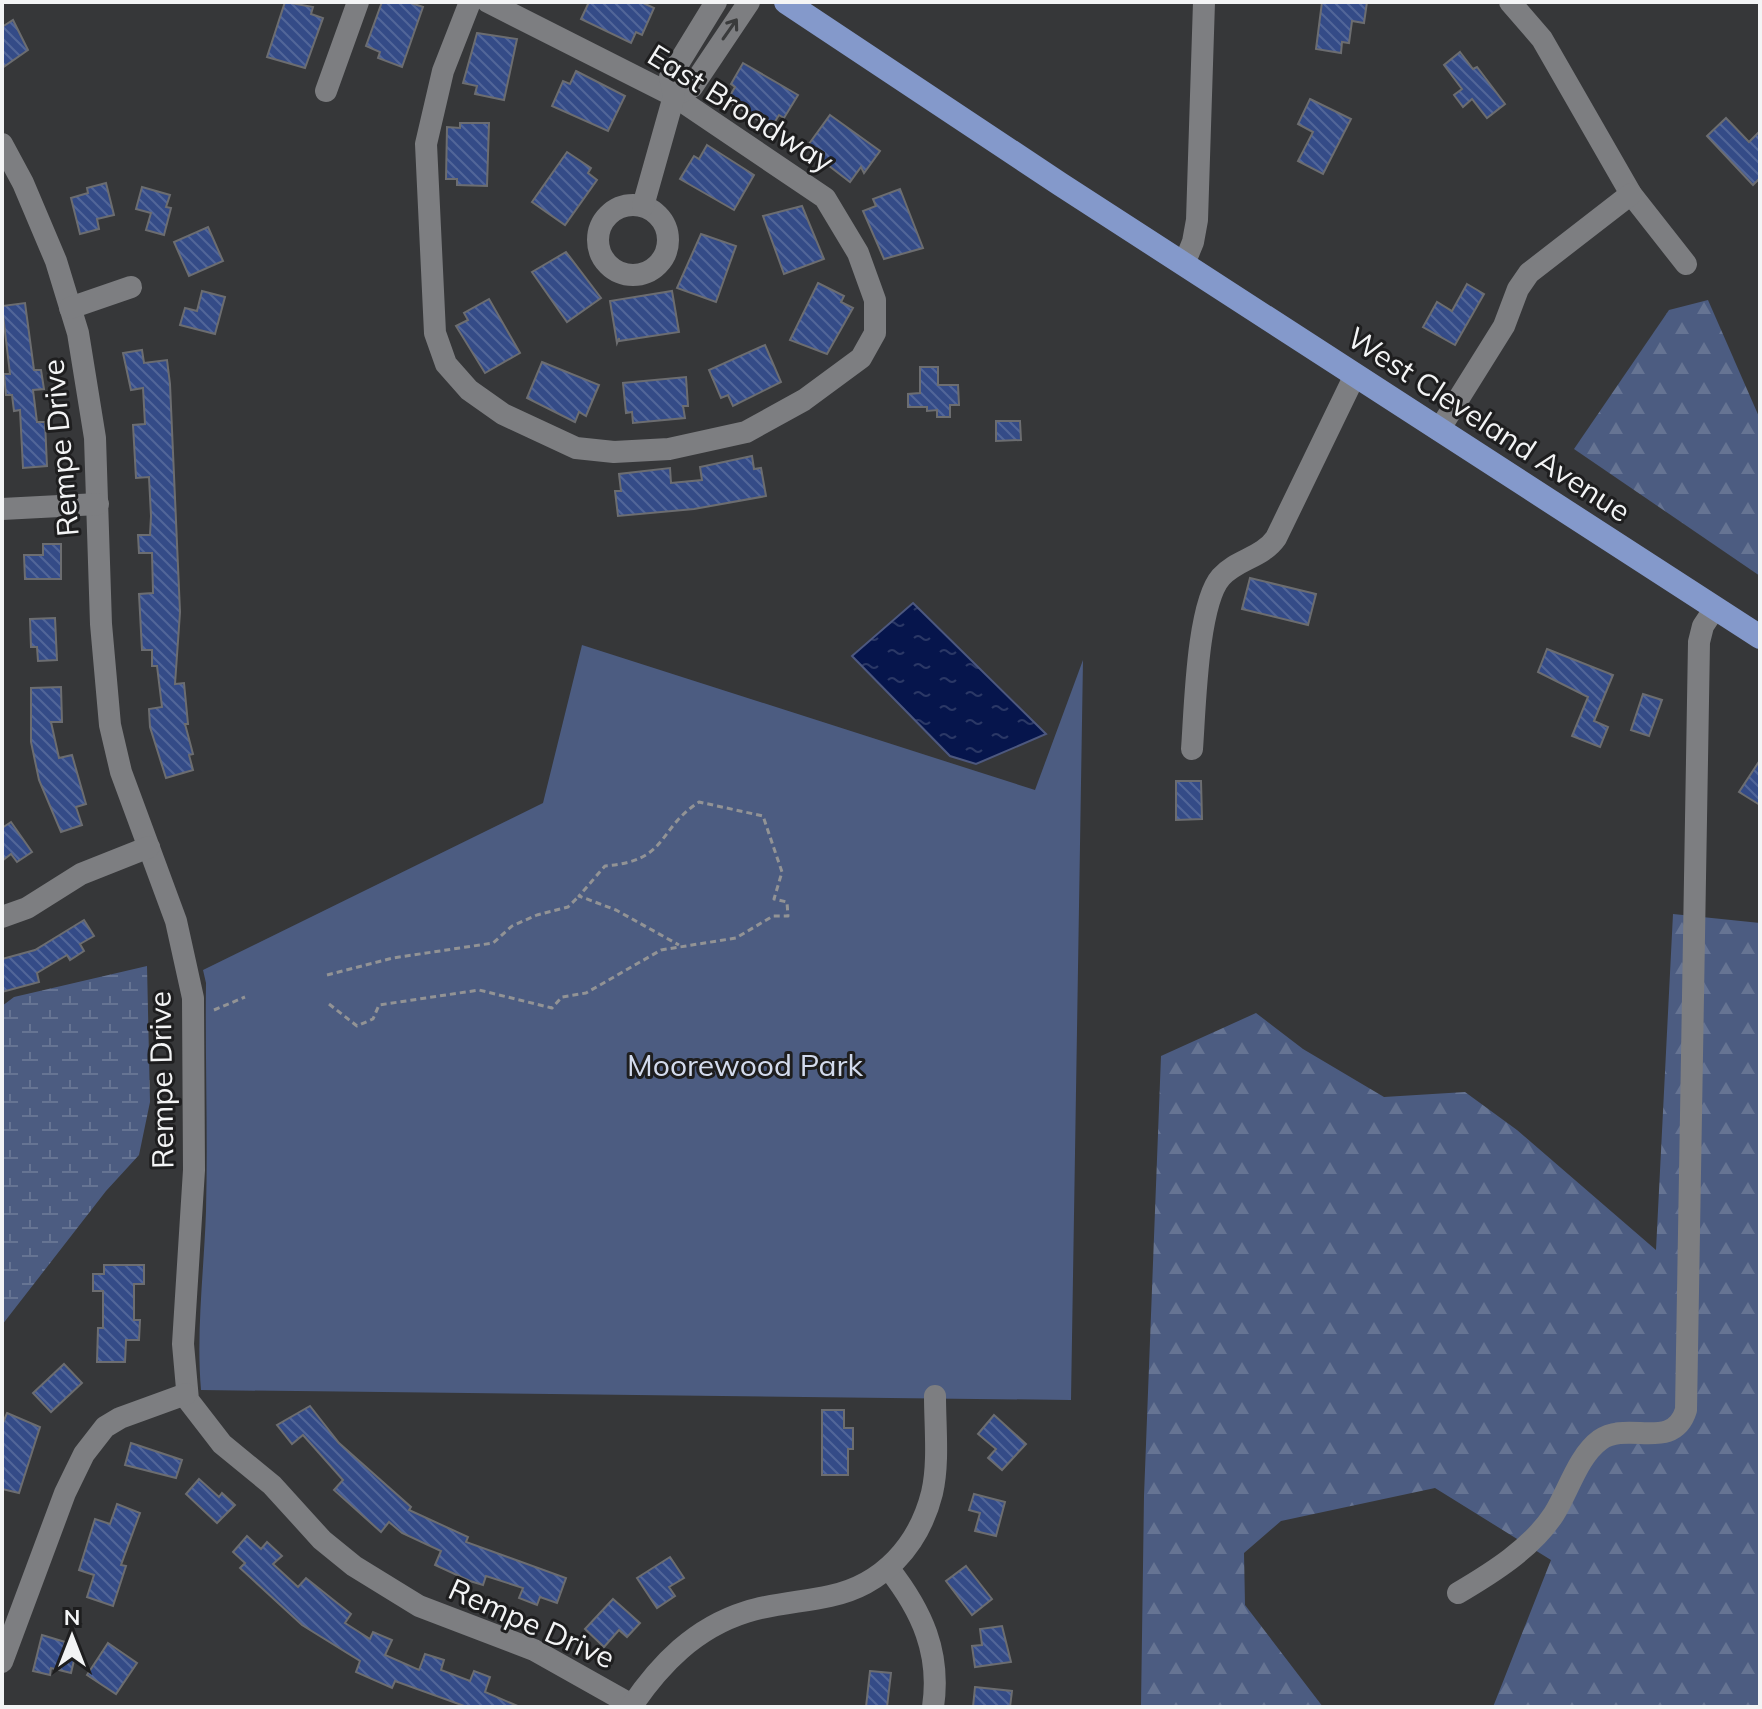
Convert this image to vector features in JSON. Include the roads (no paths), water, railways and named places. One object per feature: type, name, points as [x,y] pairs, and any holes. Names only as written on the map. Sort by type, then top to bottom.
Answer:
[{"type":"main road","points":[[786,2],[1184,264]]},
{"type":"main road","name":"West Cleveland Avenue","points":[[1184,264],[1760,637]]},
{"type":"street","points":[[326,91],[358,2]]},
{"type":"street","name":"East Broadway","points":[[470,2],[443,71],[426,144],[435,333],[446,364],[469,390],[503,414],[576,448],[614,452],[669,449],[746,432],[843,374],[861,358],[875,333],[877,312],[858,253],[825,198],[674,96],[488,2]]},
{"type":"street","points":[[643,206],[674,96],[670,77],[716,2]]},
{"type":"street","points":[[674,96],[692,87],[749,2]]},
{"type":"street","points":[[1184,264],[1197,220],[1204,2]]},
{"type":"street","points":[[1510,2],[1542,39],[1631,194],[1686,264]]},
{"type":"street","name":"Rempe Drive","points":[[2,144],[51,248],[87,373],[98,504],[106,698],[121,772],[176,921],[193,998],[196,1030],[194,1170],[183,1344],[186,1394],[211,1433],[272,1485],[322,1540],[354,1566],[419,1606],[534,1650],[631,1706]]},
{"type":"street","points":[[1439,430],[1504,326],[1518,289],[1529,273],[1631,194]]},
{"type":"street","points":[[70,308],[131,287]]},
{"type":"street","points":[[1192,749],[1204,620],[1210,597],[1219,579],[1236,565],[1268,550],[1276,538],[1355,375]]},
{"type":"street","points":[[2,509],[98,504]]},
{"type":"street","points":[[1458,1593],[1485,1577],[1542,1531],[1601,1440],[1619,1433],[1664,1433],[1678,1426],[1686,1410],[1699,642],[1703,626],[1715,608]]},
{"type":"street","points":[[2,917],[27,908],[81,874],[149,847]]},
{"type":"street","points":[[2,1662],[65,1493],[84,1454],[105,1427],[120,1418],[186,1394]]},
{"type":"street","points":[[631,1706],[675,1652],[711,1627],[746,1612],[832,1596],[876,1579],[889,1569],[913,1538],[931,1495],[935,1396]]},
{"type":"street","points":[[889,1569],[922,1618],[932,1647],[936,1677],[933,1707]]},
{"type":"water","points":[[913,603],[1046,734],[976,764],[950,756],[852,656]]},
{"type":"park label","name":"Moorewood Park","points":[[745,1065]]}]
